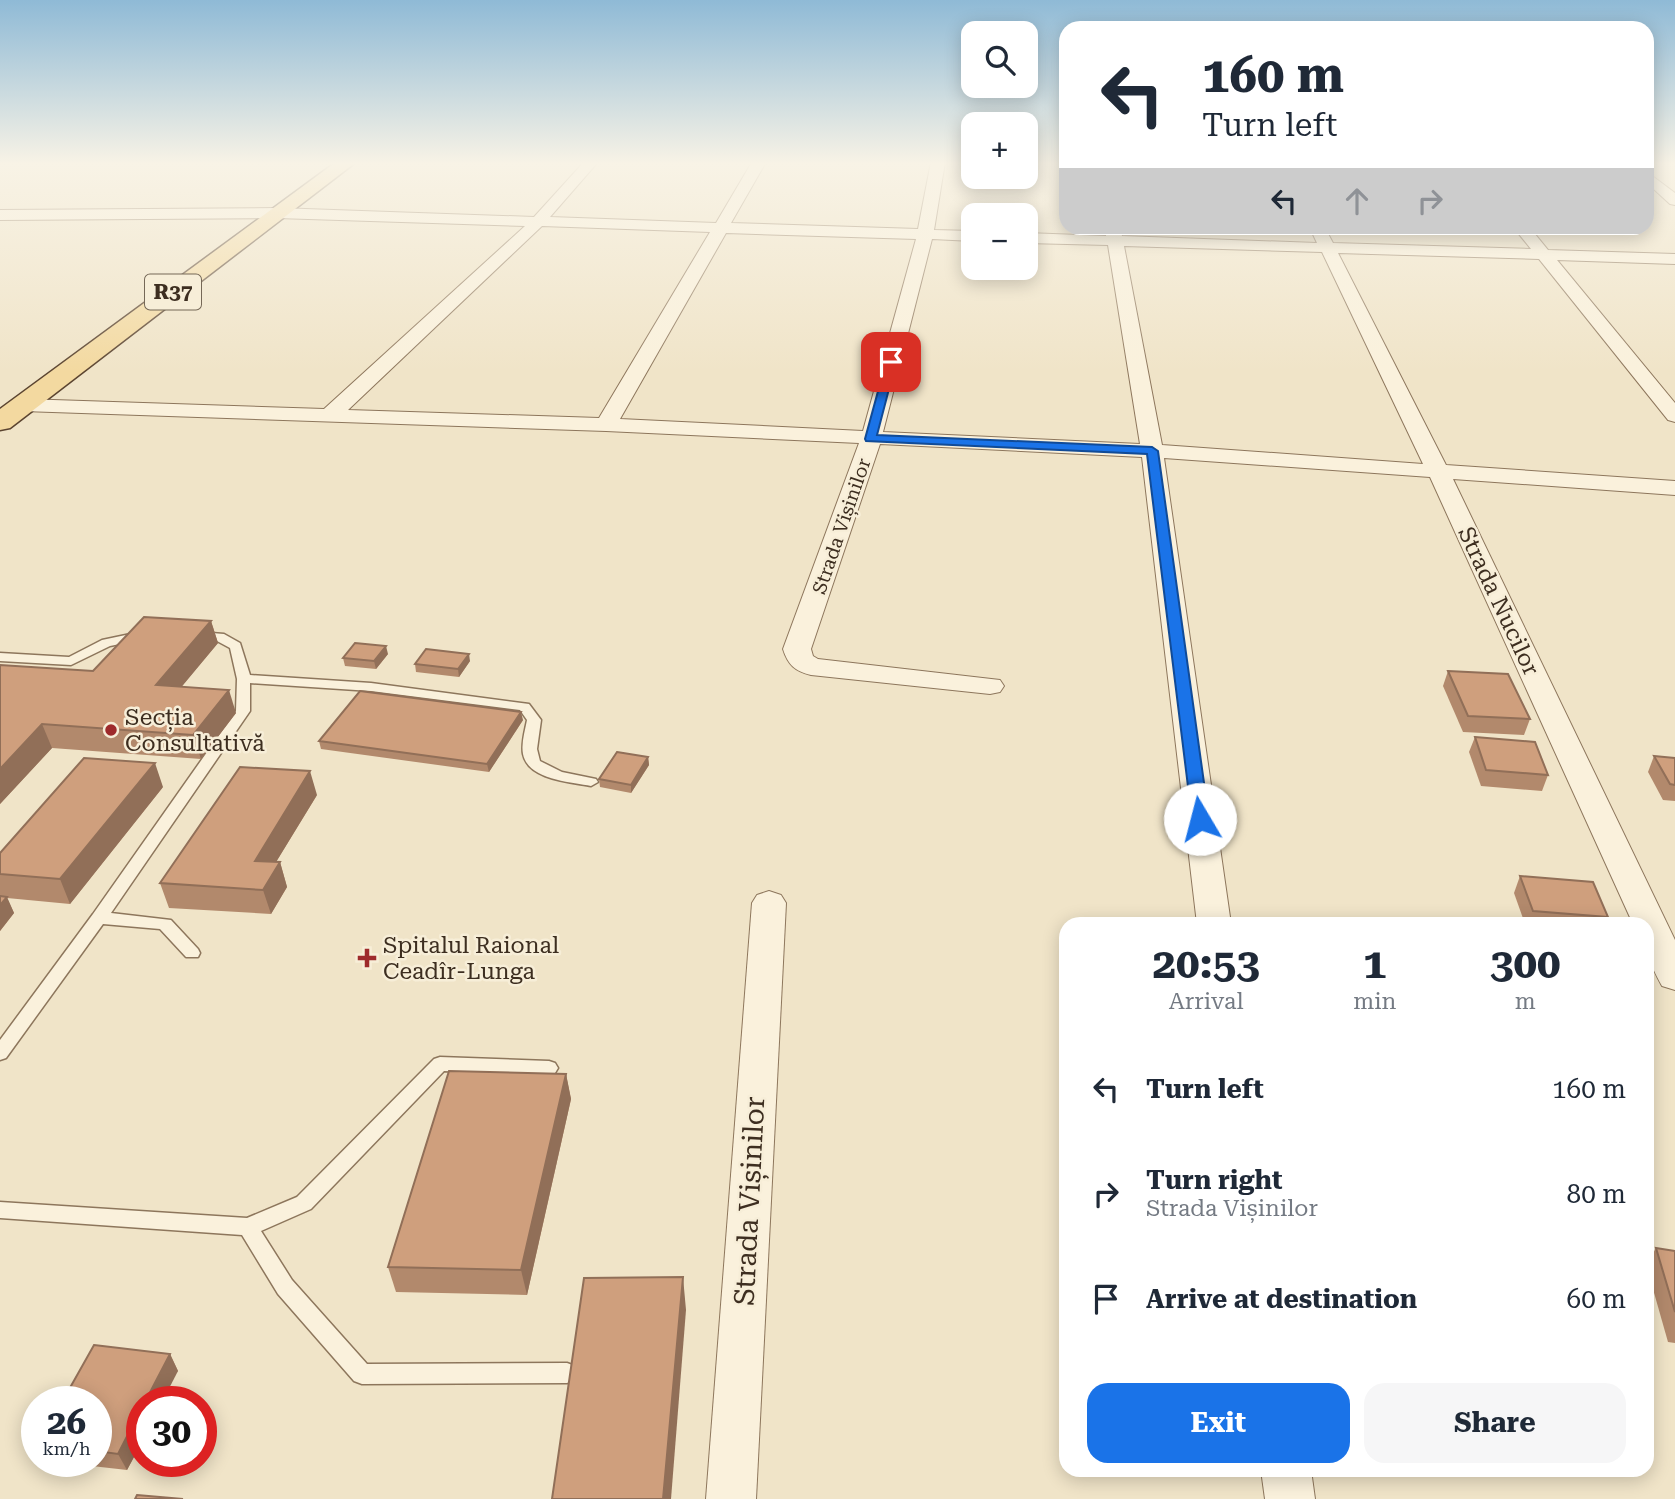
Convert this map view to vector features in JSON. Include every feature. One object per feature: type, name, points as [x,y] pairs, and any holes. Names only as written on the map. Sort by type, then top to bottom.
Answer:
[{"type":"main road","name":"R37","points":[[0,422],[252,232]]},
{"type":"street","points":[[328,417],[527,232]]},
{"type":"street","points":[[606,425],[719,232]]},
{"type":"street","points":[[873,232],[961,236]]},
{"type":"street","name":"Strada Vișinilor","points":[[925,234],[852,499],[797,649],[800,660],[811,667],[990,685]]},
{"type":"street","points":[[1038,237],[1085,235]]},
{"type":"street","points":[[1114,235],[1152,451],[1213,917]]},
{"type":"street","points":[[1184,235],[1323,237],[1545,254],[1675,259]]},
{"type":"street","points":[[1528,235],[1675,416]]},
{"type":"street","name":"Strada Nucilor","points":[[1323,237],[1438,471],[1647,917]]},
{"type":"street","points":[[23,405],[606,425],[1152,451],[1675,488]]},
{"type":"street","name":"Strada Vișinilor","points":[[731,1499],[769,903]]},
{"type":"street","name":"Strada Nucilor","points":[[1654,932],[1675,977]]},
{"type":"street","points":[[1287,1477],[1290,1499]]},
{"type":"lane","points":[[0,656],[71,661],[106,643],[155,634]]},
{"type":"lane","points":[[0,1053],[99,918],[202,766],[243,711],[244,679],[236,646],[219,638],[181,635]]},
{"type":"lane","points":[[244,679],[371,687],[524,707],[534,720],[530,756],[535,763],[547,771],[591,782]]},
{"type":"lane","points":[[99,918],[165,924],[192,953]]},
{"type":"lane","points":[[0,1210],[248,1227],[304,1203],[440,1064],[549,1068]]},
{"type":"lane","points":[[248,1227],[285,1287],[362,1374],[567,1373]]},
{"type":"building","points":[[144,617],[211,621],[156,685],[229,690],[193,735],[42,724],[0,769],[0,665],[93,671]]},
{"type":"building","points":[[355,643],[386,646],[374,661],[343,658]]},
{"type":"building","points":[[426,649],[469,654],[458,669],[415,664]]},
{"type":"building","points":[[1448,671],[1508,674],[1530,719],[1468,716]]},
{"type":"building","points":[[360,691],[521,712],[487,764],[319,741]]},
{"type":"building","points":[[1475,737],[1535,742],[1548,775],[1486,770]]},
{"type":"building","points":[[617,752],[648,757],[631,785],[599,779]]},
{"type":"building","points":[[1654,756],[1675,758],[1675,785],[1670,784]]},
{"type":"building","points":[[84,758],[155,763],[60,879],[0,874],[0,853]]},
{"type":"building","points":[[240,767],[310,771],[255,861],[280,862],[263,890],[160,883]]},
{"type":"building","points":[[1520,876],[1593,882],[1608,917],[1533,911]]},
{"type":"building","points":[[0,896],[7,897],[0,905]]},
{"type":"building","points":[[449,1071],[566,1074],[521,1270],[388,1267]]},
{"type":"building","points":[[1656,1248],[1675,1251],[1675,1312]]},
{"type":"building","points":[[683,1277],[663,1499],[552,1499],[584,1278]]},
{"type":"building","points":[[94,1345],[170,1354],[153,1386],[126,1386],[126,1438],[118,1454],[112,1453],[112,1386],[71,1386]]},
{"type":"building","points":[[137,1495],[183,1499],[135,1499]]},
{"type":"place","name":"Secția Consultativă","points":[[111,730]]},
{"type":"place","name":"Spitalul Raional Ceadîr-Lunga","points":[[367,958]]},
{"type":"route","points":[[891,362],[870,439],[1152,451],[1200,819]]}]
